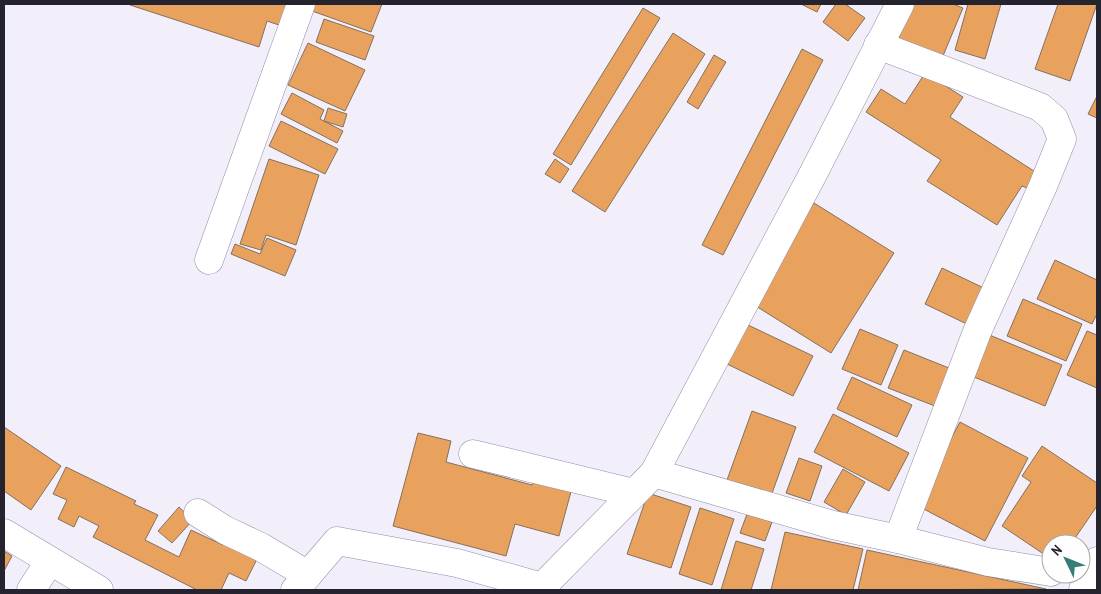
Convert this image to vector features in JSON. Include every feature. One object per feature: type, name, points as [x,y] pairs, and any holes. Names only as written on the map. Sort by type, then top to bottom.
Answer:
[{"type":"street","points":[[209,260],[301,4]]},
{"type":"street","points":[[198,513],[225,530],[261,546],[302,583],[337,541],[457,563],[541,589],[654,473],[900,4]]},
{"type":"street","points":[[878,45],[1040,107],[1054,119],[1062,139],[1043,186],[977,332],[898,539]]},
{"type":"street","points":[[474,454],[634,493]]},
{"type":"street","points":[[654,473],[833,525],[988,562],[1041,570]]},
{"type":"street","points":[[4,533],[99,590]]},
{"type":"street","points":[[31,590],[50,561]]},
{"type":"building","points":[[131,4],[293,4],[285,27],[267,21],[259,47]]},
{"type":"building","points":[[315,4],[382,4],[371,32],[312,11]]},
{"type":"building","points":[[801,4],[821,4],[817,12]]},
{"type":"building","points":[[836,4],[845,4],[865,18],[848,41],[823,22]]},
{"type":"building","points":[[914,4],[953,4],[963,8],[940,63],[896,44]]},
{"type":"building","points":[[968,4],[1001,4],[985,59],[955,50]]},
{"type":"building","points":[[1058,4],[1097,4],[1070,81],[1035,69]]},
{"type":"building","points":[[643,8],[660,18],[571,165],[553,154]]},
{"type":"building","points":[[324,19],[374,36],[365,60],[316,42]]},
{"type":"building","points":[[673,33],[705,54],[605,212],[572,191]]},
{"type":"building","points":[[308,43],[365,70],[345,111],[288,85]]},
{"type":"building","points":[[802,49],[823,60],[723,255],[702,245]]},
{"type":"building","points":[[714,55],[726,62],[698,109],[687,102]]},
{"type":"building","points":[[925,73],[963,97],[950,117],[1037,173],[1027,188],[1022,186],[997,225],[927,181],[941,160],[866,112],[881,89],[905,104]]},
{"type":"building","points":[[292,93],[324,110],[320,119],[343,131],[337,143],[281,114]]},
{"type":"building","points":[[1097,96],[1097,118],[1088,114]]},
{"type":"building","points":[[328,108],[347,114],[343,127],[324,121]]},
{"type":"building","points":[[281,121],[338,149],[325,174],[269,146]]},
{"type":"building","points":[[269,159],[319,175],[296,245],[266,235],[261,250],[240,244]]},
{"type":"building","points":[[555,159],[569,169],[560,183],[545,174]]},
{"type":"building","points":[[814,203],[894,253],[831,353],[751,303]]},
{"type":"building","points":[[267,238],[296,250],[285,276],[231,254],[235,244],[260,254]]},
{"type":"building","points":[[1055,260],[1097,280],[1097,314],[1092,324],[1037,299]]},
{"type":"building","points":[[942,268],[988,290],[971,326],[925,304]]},
{"type":"building","points":[[1023,299],[1082,324],[1066,361],[1007,336]]},
{"type":"building","points":[[746,324],[813,356],[793,396],[727,364]]},
{"type":"building","points":[[860,329],[898,345],[881,385],[842,369]]},
{"type":"building","points":[[1087,331],[1097,335],[1097,388],[1067,375]]},
{"type":"building","points":[[987,334],[1062,365],[1045,406],[969,375]]},
{"type":"building","points":[[904,350],[949,368],[935,406],[888,388]]},
{"type":"building","points":[[852,377],[912,405],[897,437],[837,409]]},
{"type":"building","points":[[752,411],[796,427],[771,496],[727,480]]},
{"type":"building","points":[[833,414],[909,453],[889,491],[814,452]]},
{"type":"building","points":[[960,422],[1028,458],[985,541],[916,505]]},
{"type":"building","points":[[4,427],[61,466],[31,510],[4,491]]},
{"type":"building","points":[[418,433],[451,441],[446,462],[532,485],[535,478],[572,488],[559,536],[515,524],[506,556],[393,526]]},
{"type":"building","points":[[1042,446],[1097,483],[1097,506],[1078,534],[1041,534],[1041,552],[1002,526],[1031,482],[1022,476]]},
{"type":"building","points":[[799,458],[822,466],[810,501],[786,493]]},
{"type":"building","points":[[66,467],[136,501],[134,504],[158,515],[145,540],[179,557],[191,530],[223,545],[228,535],[261,551],[246,581],[229,573],[221,590],[197,590],[93,537],[99,526],[79,516],[74,527],[58,519],[67,500],[53,494]]},
{"type":"building","points":[[843,469],[865,482],[846,515],[824,502]]},
{"type":"building","points":[[648,493],[691,507],[671,568],[627,554]]},
{"type":"building","points":[[179,507],[193,520],[172,543],[158,531]]},
{"type":"building","points":[[700,508],[734,519],[712,585],[679,574]]},
{"type":"building","points":[[747,514],[772,522],[765,541],[740,533]]},
{"type":"building","points":[[785,532],[863,549],[853,590],[771,590]]},
{"type":"building","points":[[736,541],[764,549],[751,590],[721,590]]},
{"type":"building","points":[[867,550],[1046,589],[858,590]]},
{"type":"building","points":[[4,551],[12,556],[4,571]]}]
